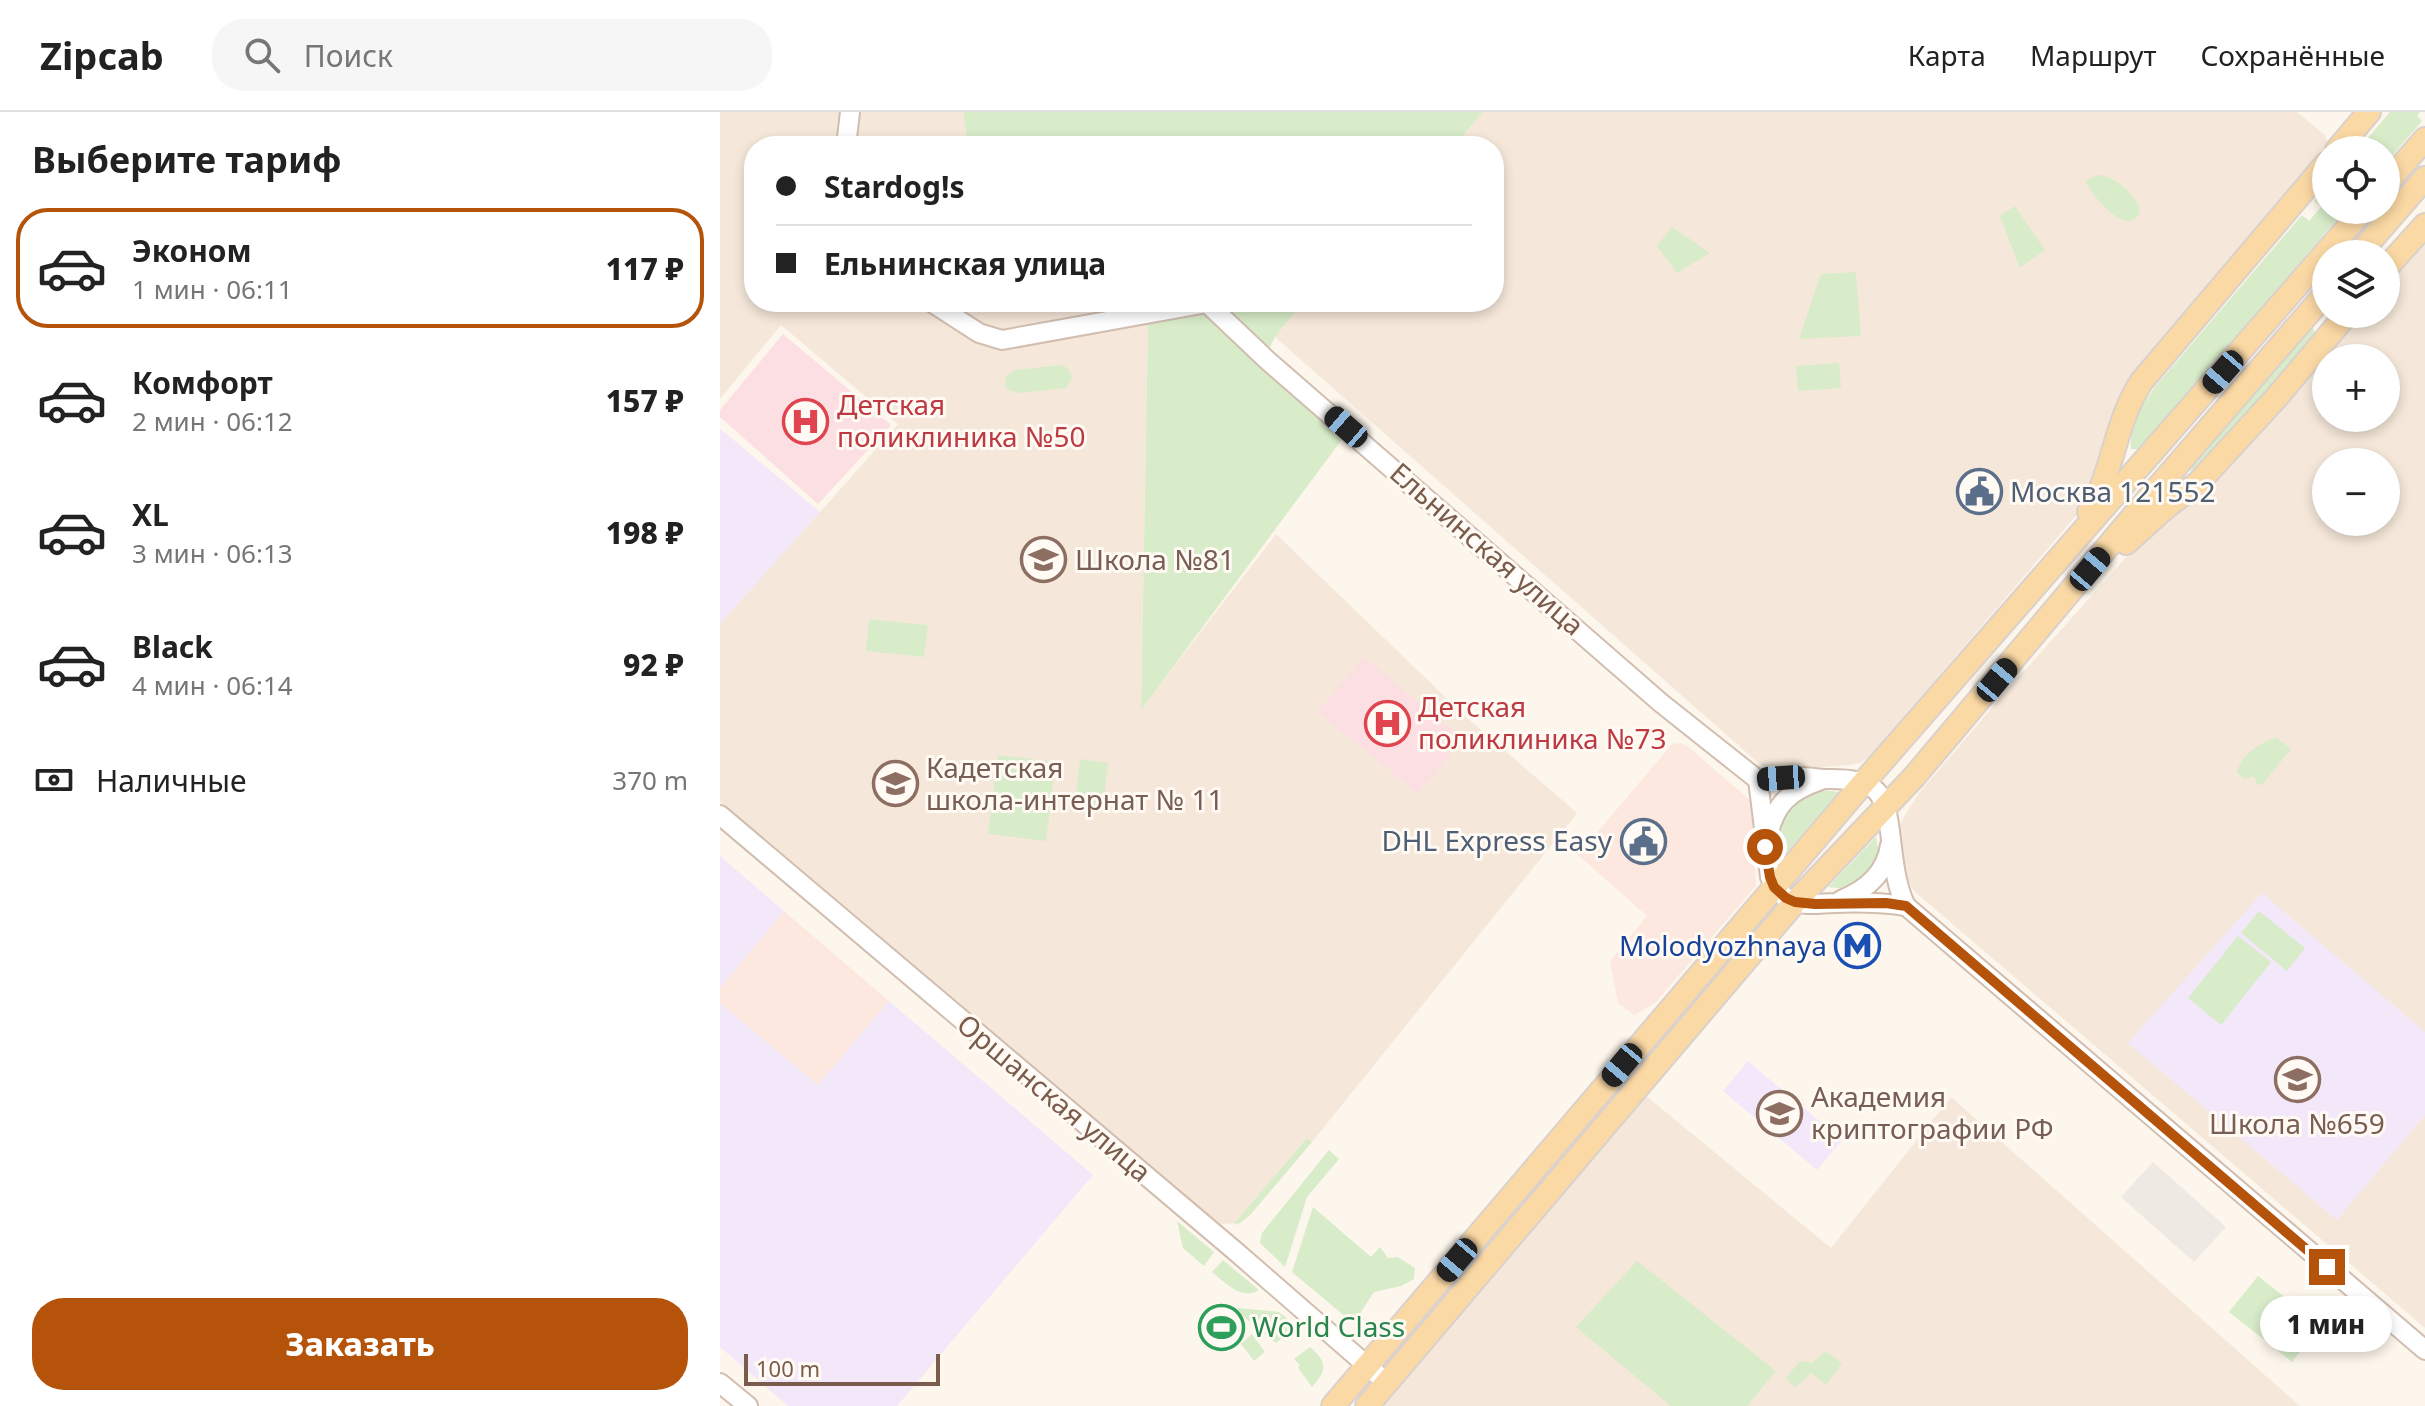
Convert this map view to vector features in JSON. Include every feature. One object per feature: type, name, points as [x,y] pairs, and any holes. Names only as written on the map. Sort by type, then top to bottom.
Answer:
[{"type":"main road","points":[[2349,136],[2369,112]]},
{"type":"main road","points":[[2400,168],[2425,139]]},
{"type":"main road","points":[[2371,240],[2425,178]]},
{"type":"main road","points":[[2062,557],[2098,498],[2129,400],[2312,181]]},
{"type":"main road","points":[[1333,1406],[1864,782],[2351,224]]},
{"type":"main road","points":[[2400,253],[2421,230]]},
{"type":"main road","points":[[1367,1406],[1795,902],[1887,807],[2312,309]]},
{"type":"main road","points":[[2071,592],[2166,507],[2198,483],[2335,328]]},
{"type":"main road","points":[[1968,663],[1966,671],[1971,682],[1977,686],[1993,685]]},
{"type":"street","points":[[847,136],[850,112]]},
{"type":"street","name":"Ельнинская улица","points":[[944,312],[993,339],[1002,340],[1158,312]]},
{"type":"street","name":"Ельнинская улица","points":[[1216,312],[1267,360],[1661,703],[1758,780]]},
{"type":"street","points":[[1906,906],[1886,903],[1815,904],[1786,898],[1774,887],[1770,877],[1758,780],[1842,778],[1864,782],[1880,794],[1887,807],[1898,885],[1906,906],[2425,1350]]},
{"type":"street","points":[[1765,847],[1780,804],[1793,792],[1823,779]]},
{"type":"street","name":"Оршанская улица","points":[[720,815],[1387,1383]]},
{"type":"street","points":[[1834,903],[1854,895],[1876,878],[1885,864],[1891,839]]},
{"type":"street","points":[[720,1383],[748,1406]]},
{"type":"shaded area","points":[[720,112],[963,112],[967,136],[744,136],[744,312],[1100,312],[1106,319],[1148,323],[1141,709],[1276,534],[1466,717],[1576,812],[1312,1142],[1240,1223],[1222,1224],[1210,1217],[720,802],[720,429],[820,512],[898,424],[781,325],[720,399]]},
{"type":"shaded area","points":[[1483,112],[2297,112],[2325,136],[2312,136],[2312,171],[2142,371],[2092,497],[1870,756],[1860,763],[1849,765],[1798,769],[1763,766],[1755,760],[1275,337],[1295,312],[1504,312],[1504,136],[1463,136]]},
{"type":"shaded area","points":[[2425,244],[2425,1328],[1915,892],[1900,857],[1898,837],[1901,822],[1919,793],[2008,689],[2146,535],[2239,453],[2312,368],[2312,432],[2400,432],[2400,344],[2332,344],[2346,328],[2400,328],[2400,265],[2415,247]]},
{"type":"shaded area","name":"Детская поликлиника №50","points":[[783,334],[891,425],[818,504],[720,417],[720,410]]},
{"type":"shaded area","points":[[720,429],[820,512],[720,624]]},
{"type":"shaded area","name":"Детская поликлиника №73","points":[[1364,657],[1463,739],[1418,793],[1317,712]]},
{"type":"shaded area","points":[[1672,744],[1686,745],[1752,802],[1756,886],[1654,1004],[1634,1015],[1618,1003],[1610,961],[1647,916],[1578,855]]},
{"type":"shaded area","points":[[720,856],[784,911],[720,988]]},
{"type":"shaded area","name":"Школа №659","points":[[2262,893],[2425,1032],[2425,1115],[2337,1220],[2128,1043]]},
{"type":"shaded area","points":[[784,911],[889,1001],[818,1085],[720,1003],[720,988]]},
{"type":"shaded area","points":[[889,1001],[1093,1175],[897,1406],[788,1406],[720,1347],[720,1003],[818,1085]]},
{"type":"shaded area","name":"Академия криптографии РФ","points":[[1748,1061],[1842,1140],[1817,1170],[1723,1091]]},
{"type":"shaded area","points":[[1645,1095],[1831,1248],[1951,1097],[2300,1406],[1381,1406]]},
{"type":"shaded area","points":[[2153,1162],[2226,1227],[2194,1262],[2121,1197]]},
{"type":"green space","points":[[963,112],[1483,112],[1463,136],[967,136]]},
{"type":"green space","points":[[2390,112],[2420,112],[2417,116],[2422,121],[2400,147],[2400,136],[2370,136]]},
{"type":"green space","points":[[2098,175],[2112,179],[2131,194],[2139,207],[2140,213],[2136,218],[2125,221],[2118,218],[2098,200],[2086,182]]},
{"type":"green space","points":[[2015,206],[2045,250],[2021,267],[2000,216]]},
{"type":"green space","points":[[2302,215],[2309,221],[2312,218],[2312,224],[2333,224],[2319,240],[2312,240],[2312,248],[2145,443],[2138,449],[2131,449],[2134,425],[2154,388]]},
{"type":"green space","points":[[1672,227],[1710,253],[1677,273],[1657,246]]},
{"type":"green space","points":[[1856,272],[1861,336],[1799,339],[1821,274]]},
{"type":"green space","points":[[1100,312],[1295,312],[1275,337],[1263,361],[1346,434],[1141,710],[1148,323],[1106,319]]},
{"type":"green space","points":[[2312,325],[2316,335],[2200,470],[2187,471]]},
{"type":"green space","points":[[1839,363],[1841,388],[1798,391],[1796,366]]},
{"type":"green space","points":[[1060,365],[1068,369],[1072,377],[1066,388],[1020,393],[1007,390],[1006,376],[1015,370]]},
{"type":"green space","points":[[869,619],[928,625],[924,657],[866,651]]},
{"type":"green space","points":[[2276,737],[2291,749],[2262,785],[2257,784],[2254,776],[2245,779],[2237,773],[2246,755]]},
{"type":"green space","points":[[998,755],[1056,762],[1046,841],[988,834]]},
{"type":"green space","points":[[1080,759],[1108,763],[1103,807],[1075,804]]},
{"type":"green space","points":[[1821,790],[1839,792],[1781,859],[1777,837],[1786,809],[1805,795]]},
{"type":"green space","points":[[1876,837],[1878,856],[1873,869],[1847,889],[1828,887]]},
{"type":"green space","points":[[2259,911],[2305,948],[2287,971],[2241,933]]},
{"type":"green space","points":[[2238,936],[2271,962],[2221,1025],[2188,998]]},
{"type":"green space","points":[[1307,1138],[1312,1142],[1250,1215],[1233,1225]]},
{"type":"green space","points":[[1329,1150],[1339,1159],[1307,1197],[1285,1267],[1260,1243],[1262,1233]]},
{"type":"green space","points":[[1313,1207],[1371,1257],[1380,1247],[1388,1258],[1398,1257],[1415,1268],[1414,1279],[1401,1286],[1374,1292],[1361,1312],[1366,1324],[1363,1328],[1360,1329],[1292,1272]]},
{"type":"green space","points":[[1177,1221],[1214,1252],[1204,1266],[1183,1248]]},
{"type":"green space","points":[[1223,1260],[1259,1290],[1240,1292],[1212,1272]]},
{"type":"green space","points":[[1637,1261],[1776,1371],[1747,1406],[1671,1406],[1576,1327]]},
{"type":"green space","points":[[2258,1276],[2321,1326],[2292,1362],[2229,1312]]},
{"type":"green space","points":[[1238,1308],[1279,1312],[1296,1326],[1276,1343],[1238,1312]]},
{"type":"green space","points":[[1252,1334],[1265,1352],[1254,1361],[1241,1344]]},
{"type":"green space","points":[[1310,1347],[1323,1367],[1321,1376],[1312,1387],[1294,1359]]},
{"type":"green space","points":[[1825,1351],[1842,1363],[1826,1385],[1811,1373],[1795,1388],[1786,1378],[1800,1361],[1812,1363]]},
{"type":"place","name":"Детская поликлиника №50","points":[[806,421]]},
{"type":"place","name":"Москва 121552","points":[[1979,492]]},
{"type":"place","name":"Школа №81","points":[[1044,560]]},
{"type":"place","name":"Детская поликлиника №73","points":[[1387,723]]},
{"type":"place","name":"Кадетская школа-интернат № 11","points":[[895,784]]},
{"type":"place","name":"DHL Express Easy","points":[[1643,841]]},
{"type":"place","name":"Molodyozhnaya","points":[[1858,946]]},
{"type":"place","name":"Школа №659","points":[[2297,1079]]},
{"type":"place","name":"Академия криптографии РФ","points":[[1780,1113]]},
{"type":"place","name":"World Class","points":[[1221,1327]]},
{"type":"route","points":[[1765,847],[1774,887],[1795,902],[1906,906],[2327,1267]]}]
